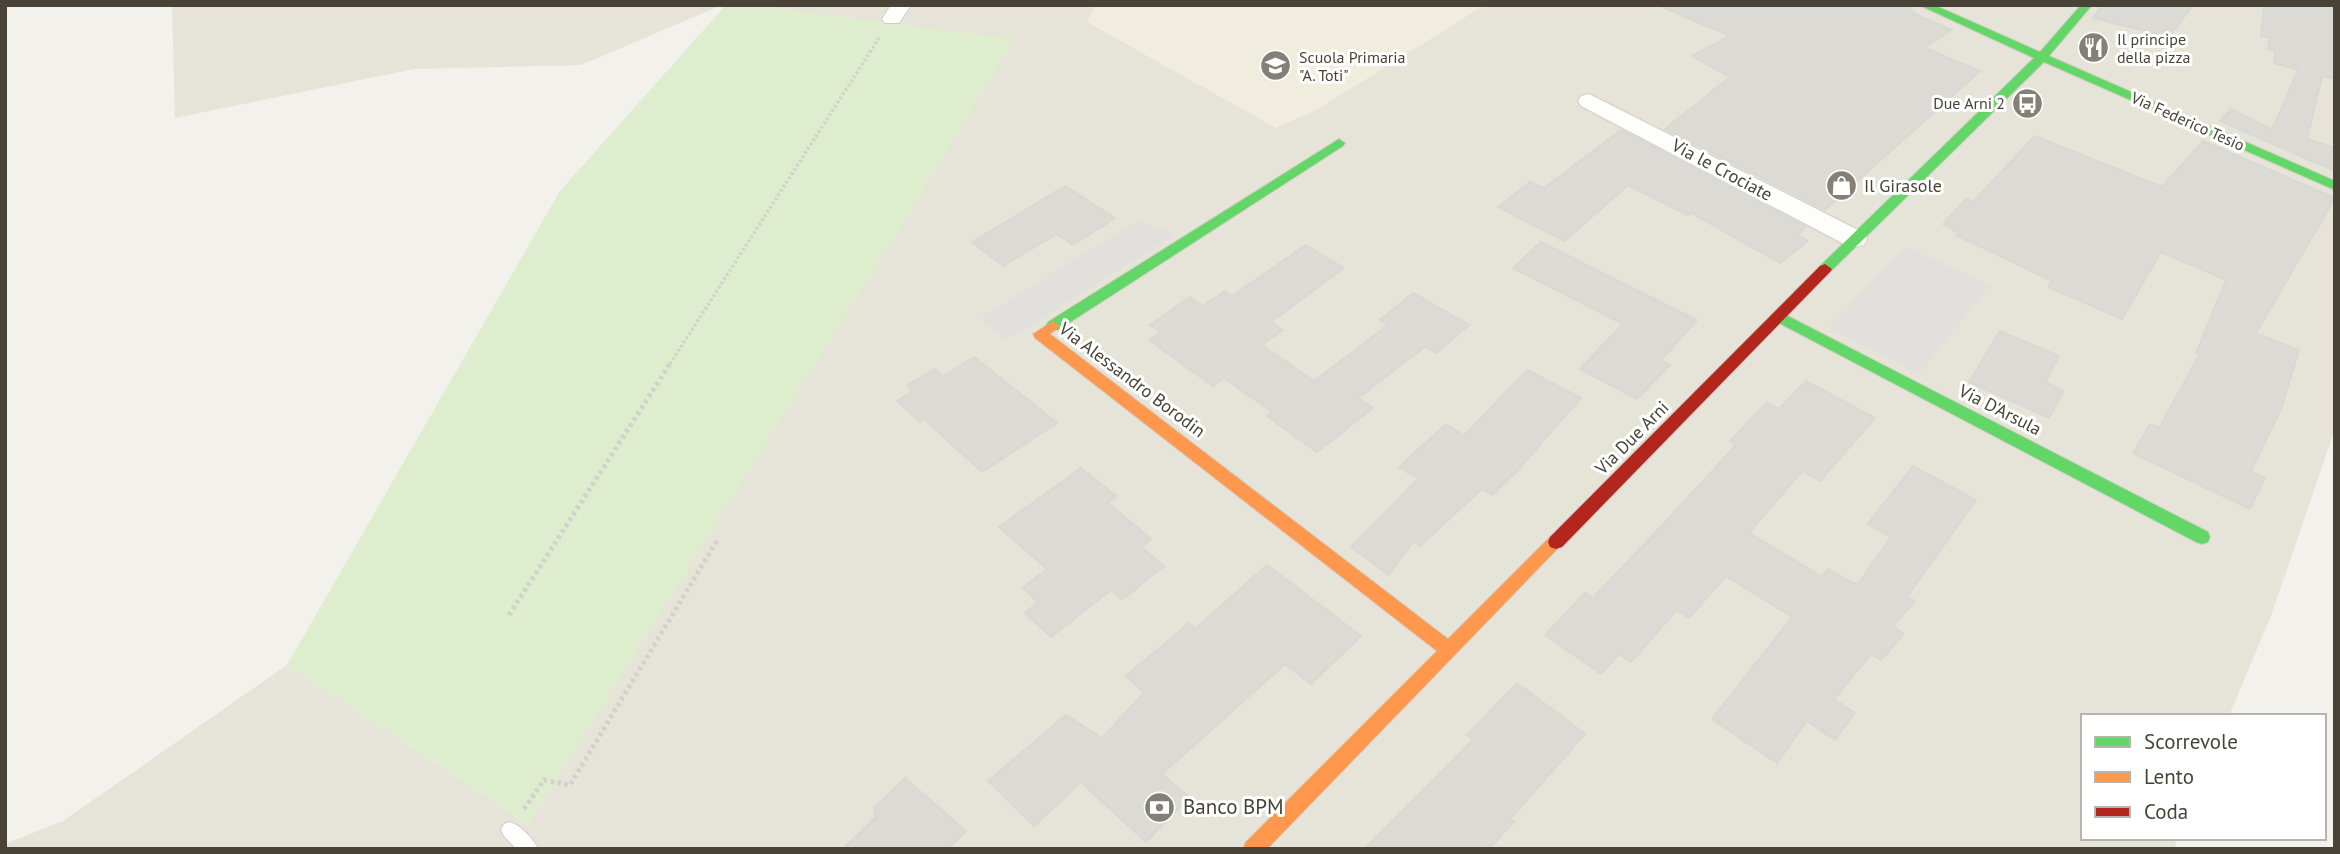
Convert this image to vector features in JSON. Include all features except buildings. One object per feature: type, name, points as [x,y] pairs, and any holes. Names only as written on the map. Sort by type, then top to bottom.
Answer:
[{"type":"street","name":"Via Federico Tesio","points":[[1924,5],[2335,186]]},
{"type":"street","name":"Via Due Arni","points":[[1253,849],[1855,239],[2042,57],[2087,5]]},
{"type":"street","name":"Via le Crociate","points":[[1589,101],[1855,239]]},
{"type":"street","name":"Via Alessandro Borodin","points":[[1339,143],[1040,334],[1449,650]]},
{"type":"street","name":"Via D'Arsula","points":[[1780,317],[2202,537]]},
{"type":"lane","points":[[510,830],[529,849]]},
{"type":"path","points":[[509,615],[896,12]]},
{"type":"path","points":[[510,830],[544,780],[570,785],[718,539]]},
{"type":"shaded area","points":[[172,5],[722,5],[581,65],[414,69],[175,118]]},
{"type":"shaded area","points":[[749,5],[2335,5],[2335,429],[2272,613],[2230,714],[2081,714],[2081,840],[2177,840],[2174,849],[5,849],[5,844],[63,821],[287,665],[528,825],[1013,40]]},
{"type":"shaded area","name":"Scuola Primaria \"A. Toti\"","points":[[1096,5],[1485,5],[1318,109],[1276,128],[1087,22]]},
{"type":"shaded area","points":[[1138,221],[1175,234],[1006,341],[979,318]]},
{"type":"shaded area","points":[[1906,246],[1990,286],[1918,374],[1828,327]]},
{"type":"green space","points":[[726,5],[749,5],[1014,39],[900,228],[528,825],[287,665],[560,191]]},
{"type":"traffic: fast","points":[[1924,5],[2335,186]]},
{"type":"traffic: fast","points":[[1825,269],[2042,57],[2087,5]]},
{"type":"traffic: fast","points":[[1053,326],[1339,143]]},
{"type":"traffic: fast","points":[[1780,317],[2202,537]]},
{"type":"traffic: slow","points":[[1053,326],[1040,334],[1449,650]]},
{"type":"traffic: slow","points":[[1253,849],[1556,542]]},
{"type":"traffic: jam","points":[[1556,542],[1825,269]]},
{"type":"place","name":"Il principe della pizza","points":[[2094,48]]},
{"type":"place","name":"Scuola Primaria \"A. Toti\"","points":[[1276,66]]},
{"type":"place","name":"Due Arni 2","points":[[2028,103]]},
{"type":"place","name":"Il Girasole","points":[[1841,186]]},
{"type":"place","name":"Banco BPM","points":[[1160,807]]}]
